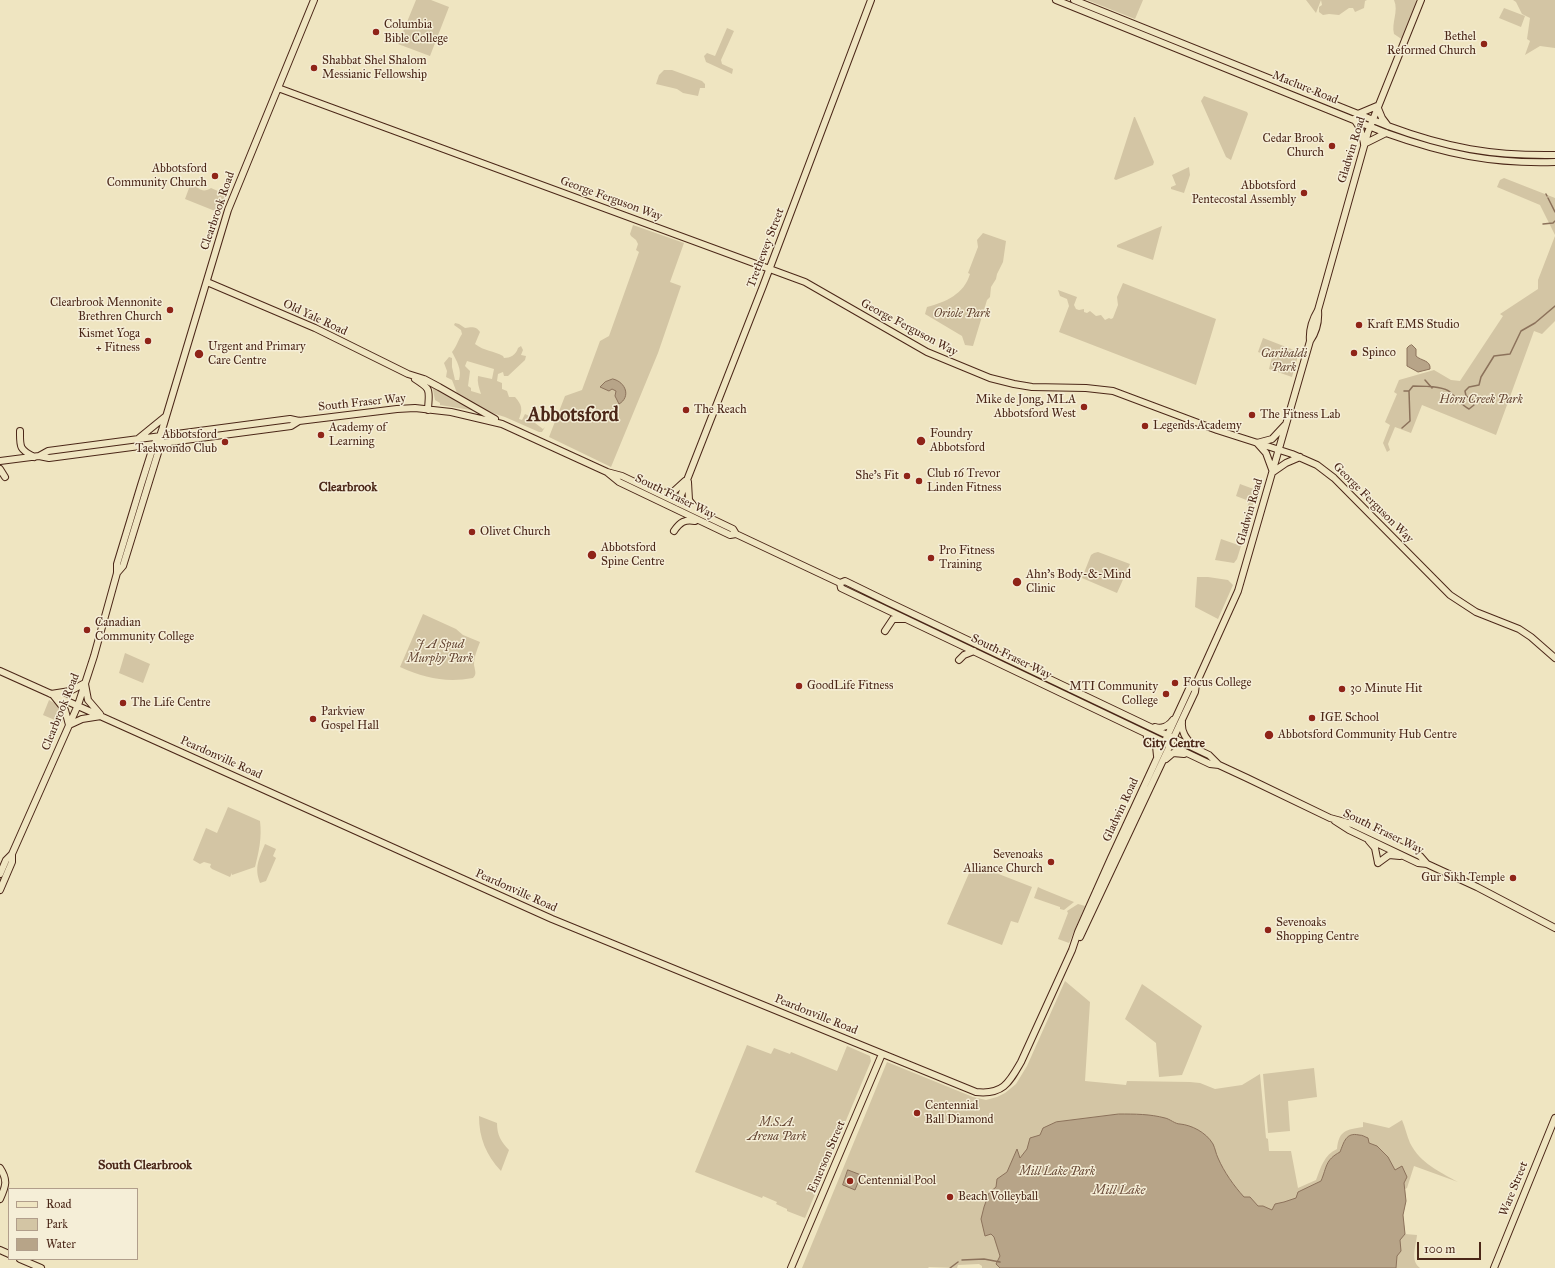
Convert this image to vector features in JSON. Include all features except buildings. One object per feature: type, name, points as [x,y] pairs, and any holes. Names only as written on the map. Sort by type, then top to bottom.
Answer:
[{"type":"main road","name":"Clearbrook Road","points":[[0,874],[6,860],[12,854],[78,705],[117,573],[117,564],[154,444],[160,436],[228,210],[314,0]]},
{"type":"main road","name":"Trethewey Street","points":[[678,503],[770,269],[871,0]]},
{"type":"main road","name":"Maclure Road","points":[[1056,0],[1356,116]]},
{"type":"main road","name":"Maclure Road","points":[[1074,0],[1356,116],[1371,123],[1386,133],[1420,145],[1460,155],[1508,162],[1555,162]]},
{"type":"main road","name":"Gladwin Road","points":[[1021,1062],[1072,950],[1073,944],[1174,738],[1195,692],[1196,684],[1238,591],[1310,341],[1316,332],[1319,319],[1318,310],[1364,144],[1377,106],[1421,0]]},
{"type":"main road","name":"George Ferguson Way","points":[[278,88],[809,284],[927,352],[990,378],[1032,387],[1086,388],[1113,391],[1200,424],[1300,457],[1317,465],[1334,478],[1442,588],[1476,612],[1519,629],[1531,637],[1555,658]]},
{"type":"main road","points":[[1386,133],[1364,144],[1356,116],[1377,106],[1382,118],[1388,126]]},
{"type":"main road","name":"Maclure Road","points":[[1371,123],[1388,126],[1421,138],[1460,148],[1508,155],[1555,155]]},
{"type":"main road","name":"Old Yale Road","points":[[207,282],[315,328],[412,376],[428,388],[428,410]]},
{"type":"main road","name":"Old Yale Road","points":[[412,376],[424,379],[458,397],[502,424]]},
{"type":"main road","name":"South Fraser Way","points":[[0,461],[37,456],[48,451],[290,419],[299,421],[408,408],[465,414],[502,424],[607,472],[622,476],[733,529],[736,534],[840,583],[845,581],[1195,748],[1209,755],[1219,765]]},
{"type":"main road","points":[[139,438],[166,416]]},
{"type":"main road","name":"South Fraser Way","points":[[37,456],[49,458],[291,426],[299,421]]},
{"type":"main road","points":[[1286,424],[1272,439],[1257,443],[1266,454],[1273,472],[1286,463],[1300,457]]},
{"type":"main road","points":[[20,431],[20,445],[22,449],[37,456]]},
{"type":"main road","points":[[160,436],[162,443]]},
{"type":"main road","name":"Clearbrook Road","points":[[117,573],[123,566],[162,443]]},
{"type":"main road","points":[[140,445],[150,457]]},
{"type":"main road","points":[[0,469],[5,477]]},
{"type":"main road","name":"South Fraser Way","points":[[607,472],[619,482],[701,522],[730,535],[736,534]]},
{"type":"main road","points":[[658,493],[673,492],[688,478]]},
{"type":"main road","points":[[688,478],[689,500],[691,504],[703,515]]},
{"type":"main road","points":[[674,531],[678,525],[684,521],[701,522]]},
{"type":"main road","name":"South Fraser Way","points":[[840,583],[841,588],[1192,756],[1210,764],[1219,765],[1330,818],[1348,830],[1418,863],[1427,864],[1477,887],[1555,929]]},
{"type":"main road","points":[[885,631],[893,619],[907,619]]},
{"type":"main road","points":[[964,646],[959,660],[964,655],[974,651]]},
{"type":"main road","name":"Peardonville Road","points":[[0,671],[552,919],[976,1092],[987,1093],[1004,1087],[1011,1079],[1021,1062]]},
{"type":"main road","points":[[85,683],[88,700],[101,716],[82,719],[70,725],[65,710],[52,694],[70,691],[85,683]]},
{"type":"main road","name":"Gladwin Road","points":[[1093,904],[1167,735],[1189,689],[1196,684]]},
{"type":"main road","points":[[1144,724],[1158,728],[1165,727],[1170,724],[1177,714]]},
{"type":"main road","points":[[1182,719],[1184,734],[1195,748]]},
{"type":"main road","points":[[1138,730],[1156,746],[1156,760]]},
{"type":"main road","points":[[1162,763],[1169,756],[1174,754],[1181,753],[1192,756]]},
{"type":"main road","name":"South Fraser Way","points":[[1330,818],[1352,824],[1420,856],[1427,864]]},
{"type":"main road","points":[[1368,839],[1375,848],[1378,863],[1389,855],[1406,857]]},
{"type":"main road","name":"Clearbrook Road","points":[[0,890],[12,862],[12,854]]},
{"type":"main road","name":"Emerson Street","points":[[791,1268],[882,1054]]},
{"type":"main road","name":"Ware Street","points":[[1494,1268],[1555,1118]]},
{"type":"main road","points":[[0,1168],[6,1177],[0,1199]]},
{"type":"main road","points":[[22,1260],[41,1268]]},
{"type":"green space","points":[[416,0],[431,0],[449,7],[430,56],[398,44]]},
{"type":"green space","points":[[1087,0],[1143,0],[1135,19]]},
{"type":"green space","points":[[1306,0],[1321,0],[1316,13]]},
{"type":"green space","points":[[1321,0],[1367,0],[1365,1],[1364,8],[1355,12],[1353,8],[1349,8],[1339,15],[1323,15],[1319,12],[1319,7],[1322,5]]},
{"type":"green space","points":[[1394,0],[1415,0],[1419,2],[1403,40],[1394,34],[1393,30],[1396,8]]},
{"type":"green space","points":[[1513,0],[1555,0],[1555,48],[1540,46],[1525,55],[1530,41],[1527,39],[1530,18],[1522,14],[1516,2]]},
{"type":"green space","points":[[1504,8],[1525,16],[1521,27],[1499,18]]},
{"type":"green space","points":[[727,28],[734,31],[721,60],[722,64],[733,69],[732,74],[706,62],[704,56],[707,53],[715,56]]},
{"type":"green space","points":[[664,70],[672,70],[702,81],[705,84],[705,88],[700,88],[698,96],[683,93],[677,89],[656,84],[659,75]]},
{"type":"green space","points":[[1204,96],[1247,112],[1248,114],[1231,160],[1226,157],[1201,101]]},
{"type":"green space","points":[[1134,117],[1154,162],[1153,165],[1116,180],[1114,179]]},
{"type":"green space","points":[[1189,167],[1190,175],[1184,193],[1171,189],[1171,187],[1176,185],[1172,175]]},
{"type":"green space","points":[[1504,178],[1555,198],[1555,235],[1540,205],[1497,187],[1500,180]]},
{"type":"green space","points":[[192,180],[201,190],[208,190],[211,188],[227,195],[220,213],[185,199]]},
{"type":"green space","points":[[633,225],[684,243],[670,282],[681,286],[658,353],[611,467],[549,437],[565,396],[582,390],[600,341],[609,336],[639,252],[636,250],[638,244],[636,240],[630,234]]},
{"type":"green space","points":[[1162,226],[1153,260],[1117,247],[1117,245]]},
{"type":"green space","name":"Oriole Park","points":[[983,233],[1006,241],[1003,262],[991,287],[990,297],[987,300],[973,346],[965,345],[962,336],[925,314],[927,307],[947,300],[959,292],[963,287],[970,274],[968,273],[978,247],[977,240]]},
{"type":"green space","name":"Horn Creek Park","points":[[1555,236],[1555,321],[1542,334],[1534,331],[1496,435],[1422,405],[1411,433],[1395,427],[1388,444],[1390,450],[1387,452],[1383,443],[1390,425],[1385,422],[1397,394],[1394,392],[1399,380],[1434,370],[1451,380],[1460,381],[1503,316],[1500,314],[1538,289],[1538,280]]},
{"type":"green space","points":[[1123,283],[1216,319],[1196,385],[1059,332],[1069,306],[1067,299],[1060,296],[1058,290],[1077,297],[1074,305],[1076,309],[1084,309],[1084,312],[1087,313],[1090,311],[1096,316],[1101,315],[1105,320],[1113,318],[1118,305],[1117,297]]},
{"type":"green space","points":[[455,323],[465,328],[472,327],[477,329],[480,332],[475,344],[500,354],[504,358],[512,356],[521,346],[523,350],[521,355],[526,356],[525,360],[508,376],[504,376],[503,372],[498,374],[497,381],[502,383],[502,389],[507,391],[509,397],[515,397],[519,402],[521,412],[519,419],[522,420],[525,414],[538,420],[535,423],[543,429],[545,427],[542,432],[489,412],[457,393],[452,380],[446,377],[447,371],[444,363],[449,357],[452,358],[452,367],[455,380],[459,380],[459,369],[452,352],[462,334],[461,330],[454,325]],"holes":[[[467,361],[494,369],[492,379],[478,376],[481,394],[471,391],[471,388],[468,386],[470,371],[465,366]]]},
{"type":"green space","name":"Garibaldi Park","points":[[1263,338],[1299,352],[1292,377],[1269,369],[1272,357],[1258,352]]},
{"type":"green space","points":[[432,385],[477,411],[440,405],[440,403],[435,400]]},
{"type":"green space","points":[[1240,484],[1259,491],[1250,514],[1246,513],[1249,501],[1236,496]]},
{"type":"green space","points":[[1221,539],[1241,546],[1237,559],[1234,563],[1215,560]]},
{"type":"green space","points":[[1098,552],[1130,564],[1117,593],[1082,578],[1091,555]]},
{"type":"green space","points":[[1197,577],[1228,580],[1233,585],[1218,619],[1195,607]]},
{"type":"green space","name":"J A Spud Murphy Park","points":[[423,614],[456,629],[463,635],[480,642],[475,659],[475,674],[473,678],[445,680],[427,677],[400,667]]},
{"type":"green space","points":[[125,653],[150,664],[143,683],[119,673]]},
{"type":"green space","points":[[49,700],[61,709],[63,715],[62,723],[43,715]]},
{"type":"green space","points":[[228,807],[260,821],[261,827],[260,844],[255,867],[232,875],[232,873],[230,877],[212,869],[210,867],[211,864],[204,862],[200,864],[193,860],[206,828],[217,833]]},
{"type":"green space","points":[[265,844],[276,849],[273,856],[276,858],[266,881],[260,883],[257,868]]},
{"type":"green space","points":[[973,864],[1032,887],[1018,923],[1011,921],[1002,945],[947,924]]},
{"type":"green space","points":[[1038,887],[1074,902],[1064,910],[1060,909],[1060,907],[1034,898]]},
{"type":"green space","points":[[1078,904],[1085,906],[1069,943],[1058,939],[1068,913],[1067,911]]},
{"type":"green space","name":"Mill Lake Park","points":[[1065,981],[1090,1002],[1085,1081],[1126,1085],[1127,1081],[1190,1082],[1200,1083],[1215,1089],[1242,1085],[1260,1074],[1266,1138],[1268,1139],[1269,1151],[1291,1151],[1298,1188],[1316,1180],[1326,1158],[1337,1149],[1340,1138],[1344,1132],[1363,1127],[1363,1122],[1389,1128],[1402,1120],[1410,1143],[1419,1156],[1431,1166],[1458,1182],[1414,1166],[1407,1188],[1405,1189],[1406,1201],[1403,1215],[1405,1234],[1417,1235],[1414,1257],[1420,1268],[982,1268],[979,1264],[958,1265],[957,1268],[802,1268],[887,1062],[973,1097],[986,1100],[997,1097],[1005,1093],[1016,1084],[1027,1066]]},
{"type":"green space","points":[[1142,984],[1202,1026],[1182,1075],[1159,1077],[1156,1043],[1125,1019]]},
{"type":"green space","name":"M.S.A. Arena Park","points":[[747,1045],[771,1054],[774,1048],[790,1054],[791,1052],[837,1071],[847,1046],[870,1056],[871,1061],[805,1218],[787,1211],[787,1209],[776,1204],[777,1202],[763,1196],[762,1198],[695,1172]]},
{"type":"green space","points":[[1314,1068],[1317,1097],[1288,1101],[1290,1131],[1268,1133],[1263,1074]]},
{"type":"green space","points":[[479,1116],[497,1123],[500,1138],[509,1150],[501,1171],[491,1159],[484,1146],[480,1132]]},
{"type":"water","points":[[1412,345],[1416,349],[1416,356],[1427,362],[1430,369],[1418,372],[1407,366],[1407,348]]},
{"type":"water","points":[[613,379],[624,386],[626,394],[623,401],[619,404],[615,396],[616,391],[612,389],[609,391],[600,387],[605,382]]},
{"type":"water","name":"Mill Lake","points":[[1119,1114],[1142,1114],[1159,1117],[1198,1130],[1213,1144],[1223,1168],[1233,1184],[1244,1197],[1250,1197],[1258,1206],[1263,1206],[1272,1210],[1275,1204],[1296,1198],[1298,1192],[1321,1181],[1329,1161],[1340,1152],[1344,1141],[1348,1136],[1355,1134],[1368,1138],[1369,1143],[1377,1146],[1388,1157],[1395,1170],[1402,1166],[1407,1177],[1404,1183],[1406,1201],[1403,1215],[1405,1234],[1400,1240],[1401,1251],[1397,1256],[1396,1268],[1000,1268],[996,1264],[1000,1256],[994,1237],[991,1234],[985,1236],[981,1219],[989,1193],[996,1187],[997,1179],[1007,1172],[1017,1149],[1020,1158],[1027,1149],[1030,1138],[1040,1135],[1043,1128],[1056,1122]]},
{"type":"water","points":[[848,1170],[861,1175],[855,1190],[843,1185]]},
{"type":"waterway","points":[[1548,198],[1555,212]]},
{"type":"waterway","points":[[1543,224],[1553,223],[1555,221]]},
{"type":"waterway","points":[[1402,428],[1410,421],[1409,391],[1413,386],[1433,387],[1447,390],[1469,409],[1474,405],[1473,400],[1466,396],[1465,391],[1469,387],[1479,385],[1481,377],[1494,356],[1510,354],[1521,331],[1535,323],[1555,306]]},
{"type":"waterway","points":[[1425,380],[1432,388]]},
{"type":"waterway","points":[[1404,391],[1409,391]]},
{"type":"waterway","points":[[962,1260],[984,1259],[1000,1262]]},
{"type":"waterway","points":[[950,1268],[958,1262]]},
{"type":"place","name":"Columbia Bible College","points":[[376,32]]},
{"type":"place","name":"Bethel Reformed Church","points":[[1484,44]]},
{"type":"place","name":"Shabbat Shel Shalom Messianic Fellowship","points":[[314,68]]},
{"type":"place","name":"Cedar Brook Church","points":[[1332,146]]},
{"type":"place","name":"Abbotsford Community Church","points":[[215,176]]},
{"type":"place","name":"Abbotsford Pentecostal Assembly","points":[[1304,193]]},
{"type":"place","name":"Clearbrook Mennonite Brethren Church","points":[[170,310]]},
{"type":"place","name":"Kraft EMS Studio","points":[[1359,325]]},
{"type":"place","name":"Kismet Yoga + Fitness","points":[[148,341]]},
{"type":"place","name":"Spinco","points":[[1354,353]]},
{"type":"place","name":"Urgent and Primary Care Centre","points":[[199,354]]},
{"type":"place","name":"Mike de Jong, MLA Abbotsford West","points":[[1084,407]]},
{"type":"place","name":"The Reach","points":[[686,410]]},
{"type":"place","name":"The Fitness Lab","points":[[1252,415]]},
{"type":"place","name":"Legends Academy","points":[[1145,426]]},
{"type":"place","name":"Academy of Learning","points":[[321,435]]},
{"type":"place","name":"Foundry Abbotsford","points":[[921,441]]},
{"type":"place","name":"Abbotsford Taekwondo Club","points":[[225,442]]},
{"type":"place","name":"She's Fit","points":[[907,476]]},
{"type":"place","name":"Club 16 Trevor Linden Fitness","points":[[919,481]]},
{"type":"place","name":"Olivet Church","points":[[472,532]]},
{"type":"place","name":"Abbotsford Spine Centre","points":[[592,555]]},
{"type":"place","name":"Pro Fitness Training","points":[[931,558]]},
{"type":"place","name":"Ahn's Body-&-Mind Clinic","points":[[1017,582]]},
{"type":"place","name":"Canadian Community College","points":[[87,630]]},
{"type":"place","name":"Focus College","points":[[1175,683]]},
{"type":"place","name":"GoodLife Fitness","points":[[799,686]]},
{"type":"place","name":"30 Minute Hit","points":[[1342,689]]},
{"type":"place","name":"MTI Community College","points":[[1166,694]]},
{"type":"place","name":"The Life Centre","points":[[123,703]]},
{"type":"place","name":"IGE School","points":[[1312,718]]},
{"type":"place","name":"Parkview Gospel Hall","points":[[313,719]]},
{"type":"place","name":"Abbotsford Community Hub Centre","points":[[1269,735]]},
{"type":"place","name":"Sevenoaks Alliance Church","points":[[1051,862]]},
{"type":"place","name":"Gur Sikh Temple","points":[[1513,878]]},
{"type":"place","name":"Sevenoaks Shopping Centre","points":[[1268,930]]},
{"type":"place","name":"Centennial Ball Diamond","points":[[917,1113]]},
{"type":"place","name":"Centennial Pool","points":[[850,1181]]},
{"type":"place","name":"Beach Volleyball","points":[[950,1197]]},
{"type":"district","name":"Abbotsford","points":[[573,416]]},
{"type":"district","name":"Clearbrook","points":[[348,488]]},
{"type":"district","name":"City Centre","points":[[1174,744]]},
{"type":"district","name":"South Clearbrook","points":[[145,1166]]}]
